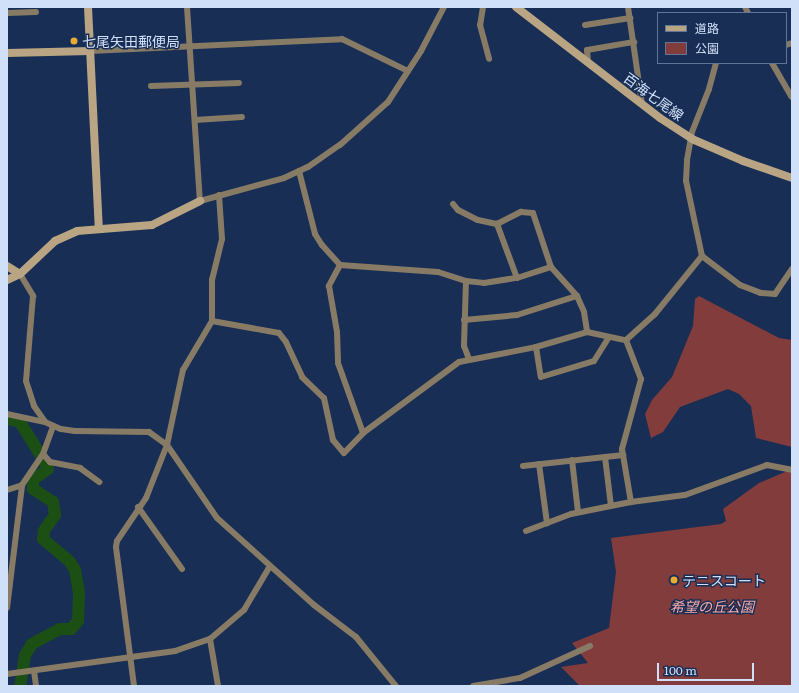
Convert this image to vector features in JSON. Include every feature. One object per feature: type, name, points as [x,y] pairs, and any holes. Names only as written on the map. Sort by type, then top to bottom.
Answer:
[{"type":"street","points":[[88,7],[99,228]]},
{"type":"street","points":[[188,7],[189,46],[200,201]]},
{"type":"street","points":[[7,280],[20,274],[55,241],[77,231],[99,228],[152,225],[200,201],[284,178],[299,171],[340,145],[388,102],[408,71],[444,7]]},
{"type":"street","points":[[483,7],[480,25],[488,59]]},
{"type":"street","points":[[628,7],[642,104]]},
{"type":"street","name":"百海七尾線","points":[[519,8],[642,104],[692,139],[743,161],[792,178]]},
{"type":"street","points":[[7,13],[36,12]]},
{"type":"street","points":[[585,25],[630,18]]},
{"type":"street","points":[[7,53],[90,51],[342,39],[408,71]]},
{"type":"street","points":[[588,63],[587,50],[634,42]]},
{"type":"street","points":[[716,64],[709,89],[692,132],[686,181],[702,256],[740,285],[761,293],[775,294],[792,269]]},
{"type":"street","points":[[773,64],[792,97]]},
{"type":"street","points":[[151,86],[239,83]]},
{"type":"street","points":[[195,120],[242,118]]},
{"type":"street","points":[[299,171],[315,234],[322,245],[340,265],[438,272],[466,281],[484,283],[517,278],[551,267]]},
{"type":"street","points":[[134,686],[116,546],[138,507],[146,498],[167,445],[183,370],[212,321],[212,280],[222,239],[219,195]]},
{"type":"street","points":[[453,204],[458,210],[478,220],[497,224],[521,212],[533,213],[551,267],[577,296],[584,312],[587,332]]},
{"type":"street","points":[[497,224],[517,278]]},
{"type":"street","points":[[626,340],[655,314],[702,256]]},
{"type":"street","points":[[340,265],[329,286],[337,332],[338,363],[364,433]]},
{"type":"street","points":[[7,266],[20,274],[33,296],[26,381],[34,406],[45,422]]},
{"type":"street","points":[[466,281],[464,346],[469,359]]},
{"type":"street","points":[[464,320],[517,315],[577,296]]},
{"type":"street","points":[[212,321],[279,333],[286,342],[302,377],[324,398],[332,440],[344,453],[364,433],[459,362],[536,347],[587,332],[626,340]]},
{"type":"street","points":[[536,347],[541,377],[594,361],[609,337]]},
{"type":"street","points":[[626,340],[640,380],[622,449],[631,502]]},
{"type":"street","points":[[7,414],[45,422],[53,427],[75,431],[149,432],[167,445],[217,518],[270,566],[356,637],[396,686]]},
{"type":"street","points":[[7,608],[22,485],[42,457],[53,427]]},
{"type":"street","points":[[523,466],[624,455]]},
{"type":"street","points":[[42,457],[50,462],[80,468],[99,482]]},
{"type":"street","points":[[605,457],[611,506]]},
{"type":"street","points":[[572,460],[578,512]]},
{"type":"street","points":[[539,464],[547,523]]},
{"type":"street","points":[[526,530],[578,512],[631,502],[685,495],[767,465],[792,470]]},
{"type":"street","points":[[7,490],[22,485]]},
{"type":"street","points":[[138,507],[182,568]]},
{"type":"street","points":[[7,674],[175,651],[210,639],[244,610],[270,566]]},
{"type":"street","points":[[210,639],[218,686]]},
{"type":"street","points":[[473,686],[520,678],[590,646]]},
{"type":"street","points":[[34,671],[36,686]]},
{"type":"green space","points":[[699,296],[779,338],[792,340],[792,447],[756,438],[751,406],[739,394],[728,389],[680,407],[663,432],[651,438],[645,414],[652,400],[672,377],[693,326],[695,299]]},
{"type":"green space","name":"希望の丘公園","points":[[792,469],[792,686],[580,686],[561,667],[588,663],[572,643],[609,628],[616,572],[611,538],[721,524],[726,521],[723,509],[759,483]]},
{"type":"waterway","points":[[7,419],[20,422],[46,464],[48,469],[33,480],[33,489],[53,502],[55,515],[44,531],[43,539],[70,562],[75,570],[79,593],[78,621],[71,629],[60,629],[32,644],[25,655],[20,686]]},
{"type":"place","name":"七尾矢田郵便局","points":[[74,41]]},
{"type":"place","name":"テニスコート","points":[[674,580]]}]
